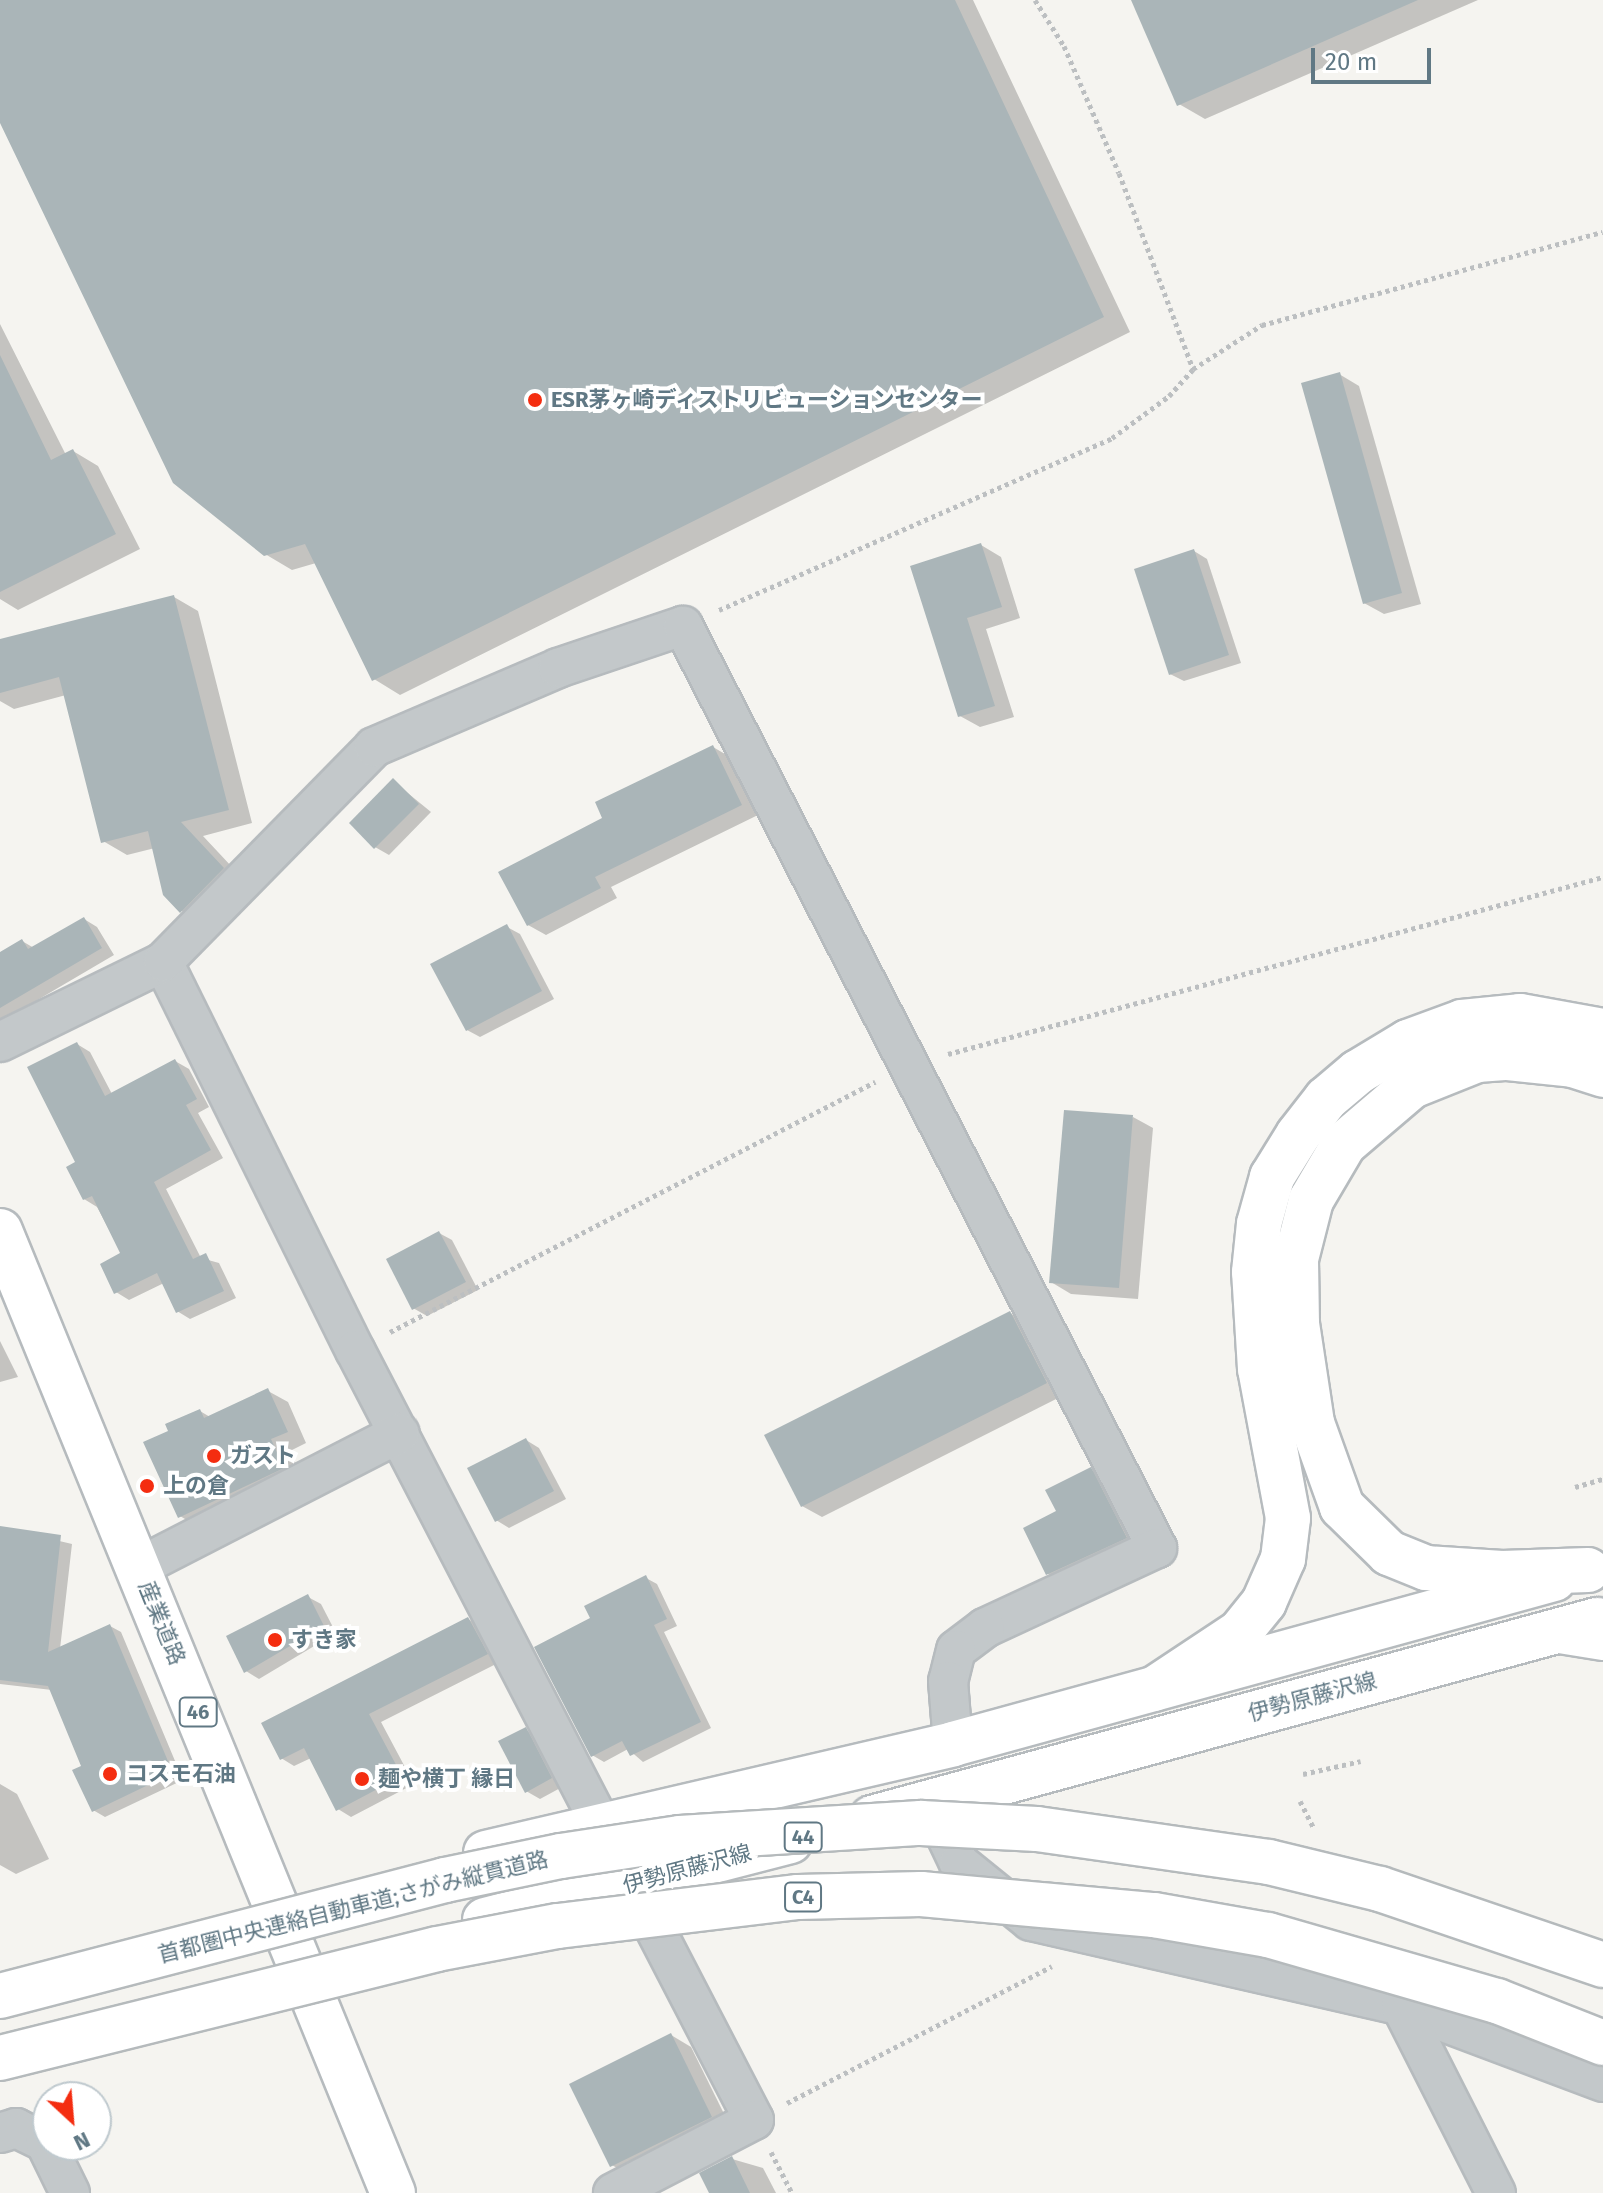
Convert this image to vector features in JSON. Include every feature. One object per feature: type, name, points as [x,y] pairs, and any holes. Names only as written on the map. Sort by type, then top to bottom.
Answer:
[{"type":"main road","points":[[1154,1689],[1240,1632],[1264,1602],[1283,1559],[1288,1518],[1260,1369],[1254,1272],[1259,1224],[1272,1177],[1298,1135],[1326,1099],[1358,1072],[1408,1042],[1462,1022],[1520,1016],[1603,1031]]},
{"type":"main road","points":[[1595,1568],[1502,1573],[1426,1568],[1389,1553],[1342,1507],[1312,1423],[1297,1324],[1296,1259],[1311,1200],[1344,1144],[1412,1086],[1477,1060],[1508,1058],[1573,1065],[1603,1075]]},
{"type":"main road","name":"産業道路","points":[[0,1231],[280,1908],[393,2193]]},
{"type":"main road","points":[[0,1981],[599,1822],[953,1744],[1595,1568]]},
{"type":"main road","name":"伊勢原藤沢線","points":[[0,2044],[302,1964],[631,1885],[1603,1619]]},
{"type":"main road","points":[[1560,1631],[1603,1638]]},
{"type":"main road","name":"首都圏中央連絡自動車道;さがみ縦貫道路","points":[[0,1996],[445,1880],[561,1856],[680,1838],[921,1823],[1037,1829],[1269,1862],[1490,1923],[1603,1965]]},
{"type":"main road","name":"C4","points":[[0,2058],[273,1988],[558,1926],[798,1897],[921,1894],[1154,1915],[1268,1935],[1484,1996],[1603,2043]]},
{"type":"street","points":[[0,1042],[163,962],[374,747],[558,668],[683,626],[1157,1548],[985,1628],[956,1650],[948,1681],[953,1744]]},
{"type":"street","points":[[163,962],[355,1350],[754,2120],[613,2193]]},
{"type":"street","points":[[139,1567],[400,1433]]},
{"type":"street","points":[[930,1802],[959,1863],[1031,1921],[1109,1936],[1401,2006],[1603,2082]]},
{"type":"street","points":[[1401,2006],[1496,2193]]},
{"type":"street","points":[[0,2133],[16,2128],[45,2142],[70,2193]]},
{"type":"path","points":[[1035,0],[1064,46],[1119,173],[1193,369]]},
{"type":"path","points":[[683,626],[1112,438],[1169,396],[1193,369],[1262,325],[1603,232]]},
{"type":"path","points":[[355,1350],[910,1065],[1603,877]]},
{"type":"path","points":[[1575,1487],[1603,1479]]},
{"type":"path","points":[[1303,1774],[1361,1761]]},
{"type":"path","points":[[792,2193],[754,2120],[1109,1936]]},
{"type":"building","name":"ESR茅ヶ崎ディストリビューションセンター","points":[[0,0],[955,0],[1104,317],[372,681],[305,544],[264,556],[173,483],[0,123]]},
{"type":"building","points":[[1131,0],[1418,0],[1177,106]]},
{"type":"building","points":[[0,355],[51,460],[73,449],[116,534],[0,592]]},
{"type":"building","points":[[1340,372],[1402,593],[1363,604],[1301,383]]},
{"type":"building","points":[[981,543],[1002,607],[967,618],[995,706],[958,717],[910,566]]},
{"type":"building","points":[[1194,549],[1229,655],[1169,675],[1134,569]]},
{"type":"building","points":[[174,595],[229,810],[181,822],[224,868],[180,913],[163,895],[148,831],[101,843],[59,677],[0,693],[0,639]]},
{"type":"building","points":[[713,745],[742,805],[595,877],[601,888],[527,926],[498,872],[602,818],[595,802]]},
{"type":"building","points":[[393,778],[419,804],[374,849],[349,823]]},
{"type":"building","points":[[84,917],[102,948],[0,1008],[0,952],[22,939],[28,949]]},
{"type":"building","points":[[507,924],[542,991],[466,1031],[430,964]]},
{"type":"building","points":[[77,1042],[105,1096],[175,1059],[197,1099],[186,1105],[211,1150],[154,1182],[193,1259],[206,1253],[224,1291],[176,1313],[157,1273],[114,1294],[100,1264],[120,1253],[92,1196],[83,1200],[66,1167],[75,1162],[27,1067]]},
{"type":"building","points":[[1064,1110],[1133,1115],[1119,1288],[1049,1283]]},
{"type":"building","points":[[439,1231],[466,1282],[412,1310],[386,1259]]},
{"type":"building","points":[[1010,1311],[1047,1383],[801,1507],[764,1435]]},
{"type":"building","name":"ガスト","points":[[268,1388],[288,1432],[271,1439],[284,1468],[178,1518],[143,1442],[168,1431],[165,1424],[200,1409],[204,1418]]},
{"type":"building","points":[[526,1438],[554,1491],[495,1522],[467,1468]]},
{"type":"building","points":[[1091,1467],[1127,1538],[1046,1575],[1023,1528],[1056,1511],[1045,1490]]},
{"type":"building","points":[[0,1526],[61,1535],[48,1652],[110,1624],[173,1773],[92,1812],[72,1770],[81,1766],[48,1686],[0,1680]]},
{"type":"building","points":[[646,1575],[667,1619],[654,1625],[701,1722],[630,1756],[622,1741],[591,1757],[534,1647],[590,1618],[584,1606]]},
{"type":"building","name":"すき家","points":[[308,1594],[324,1626],[244,1673],[226,1636]]},
{"type":"building","points":[[468,1617],[488,1654],[369,1714],[402,1776],[336,1811],[304,1748],[280,1760],[261,1723]]},
{"type":"building","points":[[526,1727],[552,1778],[525,1793],[498,1741]]},
{"type":"building","points":[[671,2033],[712,2117],[610,2167],[569,2084]]},
{"type":"building","points":[[732,2156],[750,2193],[709,2193],[699,2173]]},
{"type":"place","name":"ESR茅ヶ崎ディストリビューションセンター","points":[[535,400]]},
{"type":"place","name":"ガスト","points":[[214,1456]]},
{"type":"place","name":"上の倉","points":[[147,1486]]},
{"type":"place","name":"すき家","points":[[275,1640]]},
{"type":"place","name":"コスモ石油","points":[[110,1774]]},
{"type":"place","name":"麺や横丁 縁日","points":[[362,1779]]}]
